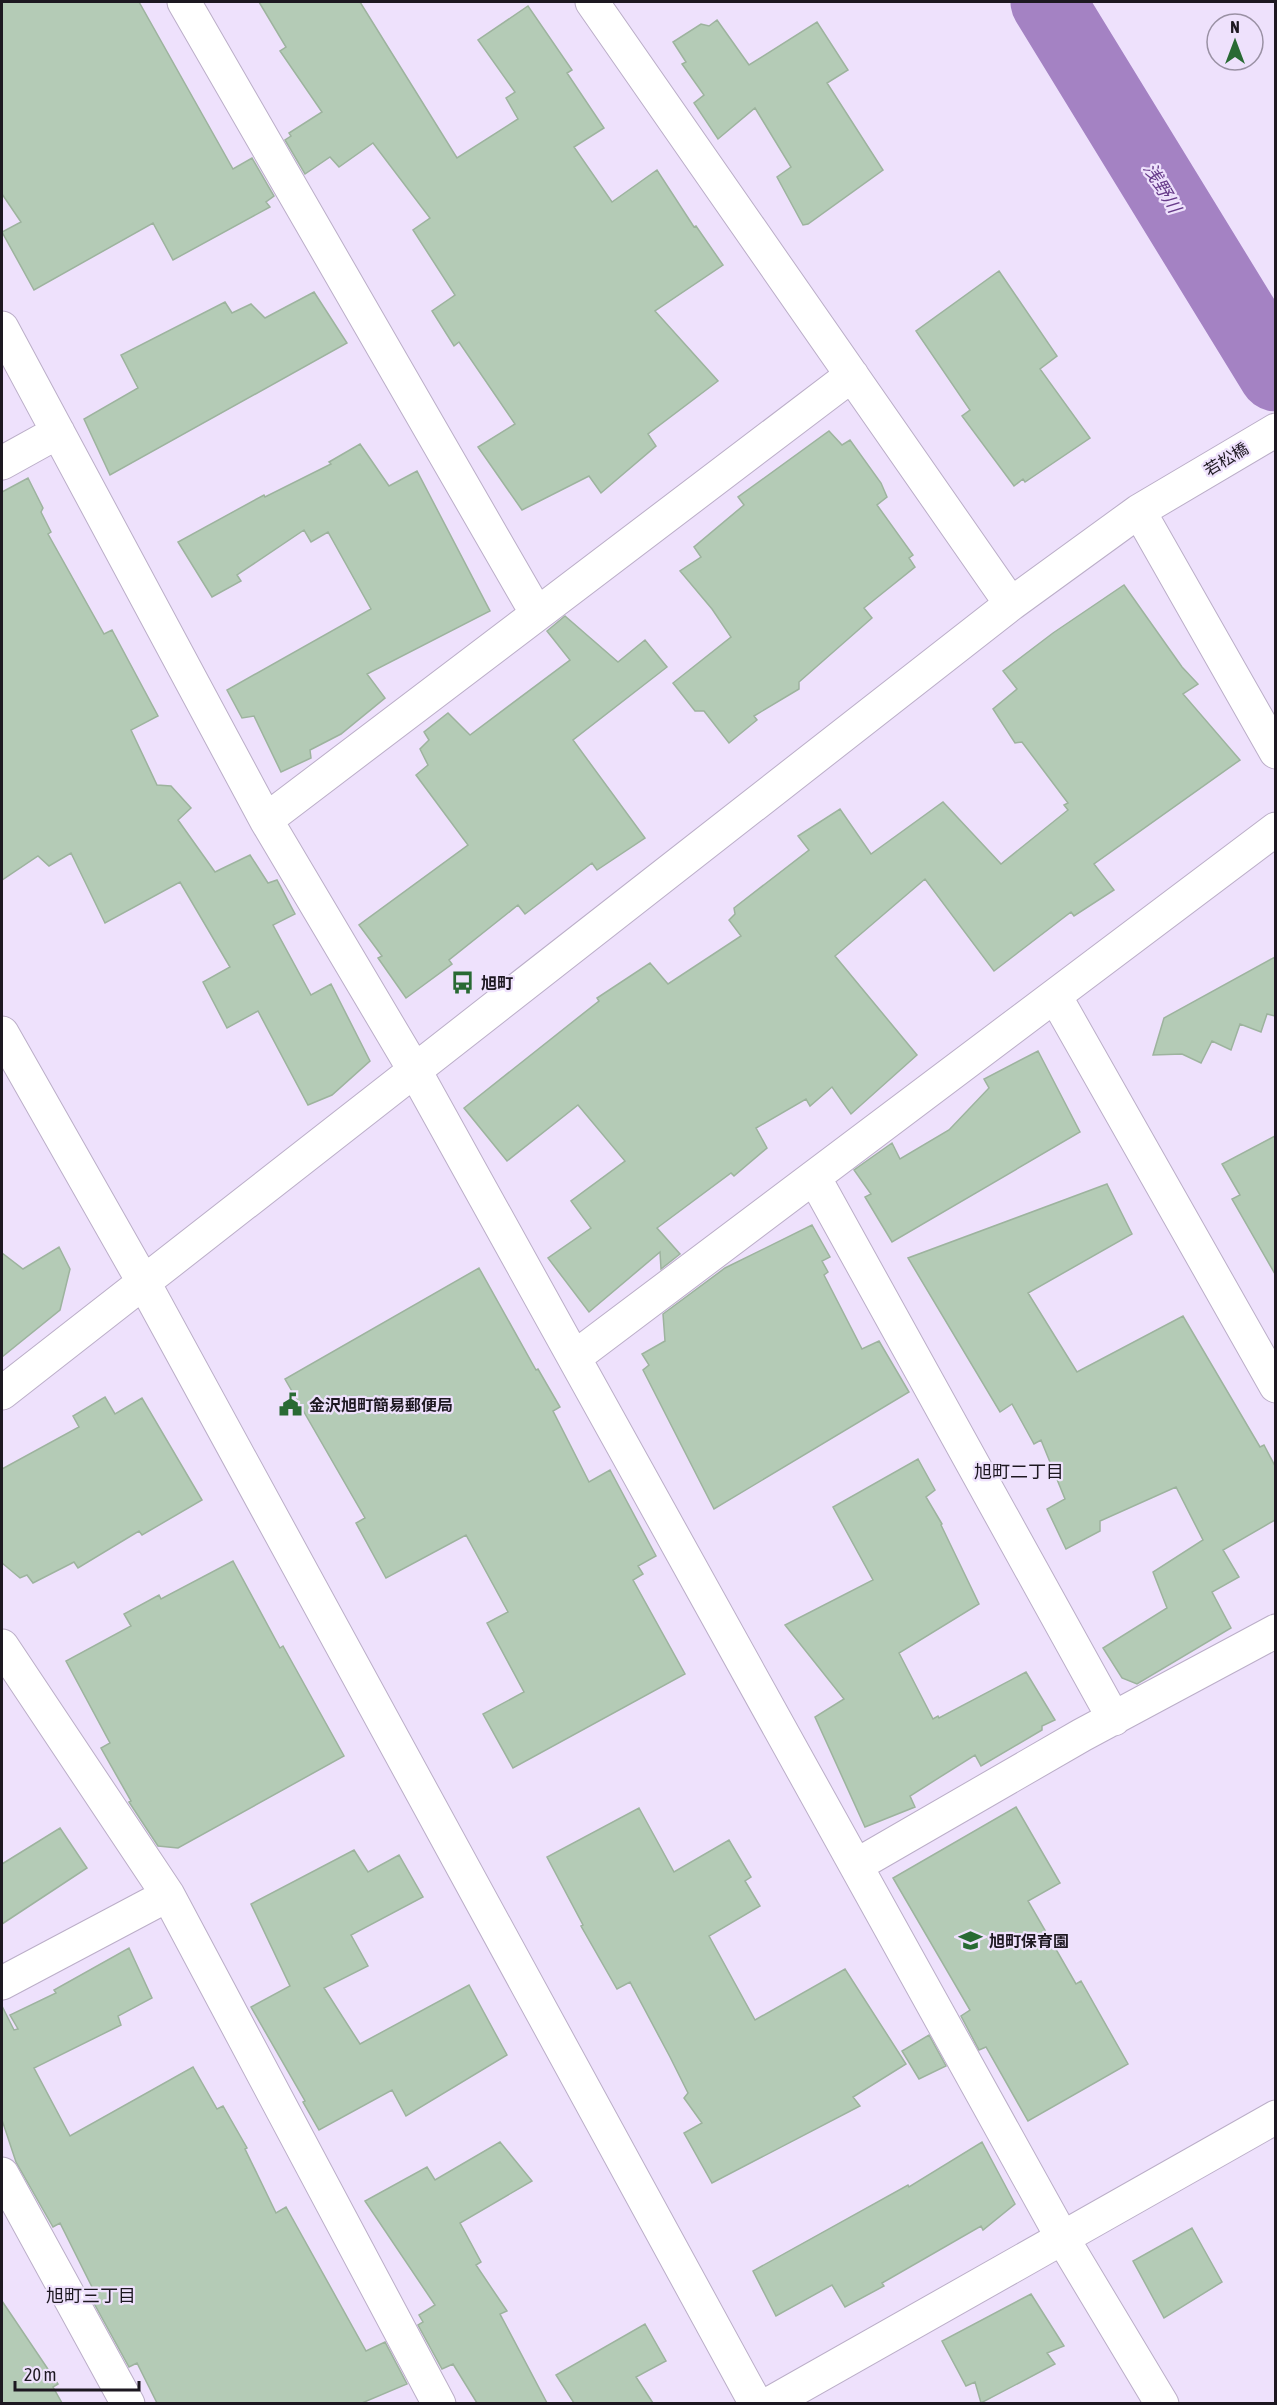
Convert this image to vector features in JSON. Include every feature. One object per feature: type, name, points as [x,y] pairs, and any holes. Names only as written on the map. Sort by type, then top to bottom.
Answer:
[{"type":"street","points":[[184,2],[537,614]]},
{"type":"street","points":[[592,2],[1011,604]]},
{"type":"street","points":[[2,328],[266,820],[415,1071],[1063,2239],[1162,2403]]},
{"type":"street","points":[[266,820],[852,375]]},
{"type":"street","name":"若松橋","points":[[2,1393],[1011,604],[1139,512],[1275,430]]},
{"type":"street","points":[[2,463],[58,432]]},
{"type":"street","points":[[1139,512],[1275,752]]},
{"type":"street","points":[[575,1357],[1275,829]]},
{"type":"street","points":[[1055,996],[1275,1386]]},
{"type":"street","points":[[2,1033],[144,1283],[756,2403]]},
{"type":"street","points":[[814,1177],[1114,1719]]},
{"type":"street","points":[[857,1865],[1114,1719],[1275,1631]]},
{"type":"street","points":[[2,1646],[168,1895],[439,2403]]},
{"type":"street","points":[[2,1983],[168,1895]]},
{"type":"street","points":[[770,2403],[1275,2117]]},
{"type":"street","points":[[2,2174],[128,2403]]},
{"type":"building","points":[[2,2],[139,2],[233,169],[252,158],[274,196],[266,202],[270,207],[173,260],[153,223],[34,290],[2,232],[21,222],[2,194]]},
{"type":"building","points":[[259,2],[360,2],[457,158],[518,119],[506,98],[515,92],[478,40],[528,6],[572,70],[567,73],[604,128],[574,147],[612,202],[657,170],[694,227],[696,226],[723,265],[655,311],[718,381],[648,434],[656,446],[601,493],[589,476],[522,510],[478,447],[515,424],[459,342],[454,346],[432,311],[455,295],[413,230],[430,218],[373,143],[339,167],[330,157],[305,174],[285,140],[291,136],[289,133],[322,112],[280,51],[286,47]]},
{"type":"building","points":[[717,20],[749,65],[817,22],[848,70],[827,83],[883,170],[808,224],[803,225],[777,177],[791,167],[755,108],[718,139],[694,103],[704,95],[682,64],[686,62],[673,42],[701,24],[709,26]]},
{"type":"building","points":[[999,271],[1057,356],[1040,369],[1090,438],[1025,482],[1023,479],[1014,486],[962,416],[970,410],[916,331]]},
{"type":"building","points":[[314,292],[347,343],[110,475],[84,419],[138,388],[121,355],[225,302],[232,313],[251,304],[265,318]]},
{"type":"building","points":[[829,431],[842,445],[850,440],[881,483],[887,497],[877,505],[913,555],[909,558],[915,567],[864,608],[872,618],[799,682],[799,689],[754,716],[757,720],[729,743],[704,711],[695,711],[673,683],[731,637],[712,609],[680,571],[701,557],[694,547],[744,505],[738,497]]},
{"type":"building","points":[[360,444],[389,486],[417,471],[490,611],[367,674],[385,698],[341,734],[310,750],[311,758],[281,772],[254,716],[242,718],[227,690],[371,609],[328,532],[311,542],[304,530],[237,575],[241,581],[212,597],[178,542],[264,495],[265,497],[331,464],[329,462]]},
{"type":"building","points":[[28,478],[43,508],[41,512],[51,532],[48,534],[104,634],[112,630],[158,716],[131,730],[157,785],[171,786],[191,808],[178,820],[215,872],[250,855],[268,883],[277,880],[295,914],[273,925],[311,995],[331,984],[370,1061],[332,1095],[308,1105],[258,1011],[227,1028],[203,982],[230,967],[180,882],[105,923],[71,853],[49,866],[38,856],[2,880],[2,492]]},
{"type":"building","points":[[1124,585],[1182,667],[1198,684],[1183,694],[1240,760],[1094,864],[1114,890],[1074,916],[1071,912],[994,971],[925,879],[835,956],[917,1055],[851,1114],[832,1087],[810,1106],[806,1099],[756,1128],[767,1148],[734,1176],[731,1173],[657,1228],[680,1254],[661,1269],[660,1252],[589,1312],[548,1258],[591,1228],[571,1201],[625,1161],[578,1105],[507,1161],[464,1108],[599,1001],[597,998],[650,963],[668,984],[741,936],[729,920],[735,914],[734,908],[809,850],[798,836],[840,809],[871,854],[943,802],[1001,864],[1068,810],[1064,805],[1068,803],[1022,742],[1015,743],[993,709],[1017,689],[1003,671],[1053,633]]},
{"type":"building","points":[[565,616],[618,662],[645,640],[667,667],[573,740],[645,838],[597,870],[592,863],[525,914],[518,905],[449,960],[452,964],[406,998],[378,958],[382,956],[359,925],[468,845],[416,775],[428,765],[420,749],[429,740],[424,732],[448,713],[470,735],[570,660],[547,631]]},
{"type":"building","points":[[1275,957],[1275,1016],[1267,1014],[1261,1032],[1240,1024],[1231,1050],[1212,1041],[1201,1063],[1182,1054],[1153,1055],[1164,1018]]},
{"type":"building","points":[[1038,1051],[1080,1132],[892,1242],[865,1197],[871,1194],[854,1170],[892,1143],[900,1159],[949,1130],[989,1088],[984,1079]]},
{"type":"building","points":[[1275,1136],[1275,1274],[1232,1199],[1240,1195],[1222,1164]]},
{"type":"building","points":[[1107,1184],[1132,1234],[1028,1293],[1077,1372],[1183,1316],[1260,1447],[1264,1445],[1275,1466],[1275,1520],[1223,1550],[1239,1577],[1212,1592],[1231,1628],[1137,1684],[1122,1678],[1103,1648],[1167,1608],[1153,1572],[1203,1540],[1176,1487],[1100,1521],[1100,1531],[1066,1549],[1047,1509],[1065,1499],[1041,1440],[1034,1444],[1012,1404],[1000,1412],[908,1258]]},
{"type":"building","points":[[812,1225],[830,1257],[822,1261],[828,1272],[824,1275],[862,1349],[879,1341],[909,1392],[714,1509],[643,1370],[649,1365],[642,1354],[665,1341],[663,1314],[725,1268]]},
{"type":"building","points":[[59,1247],[70,1269],[60,1310],[2,1357],[2,1253],[23,1269]]},
{"type":"building","points":[[479,1268],[536,1370],[538,1369],[560,1407],[553,1411],[589,1482],[610,1470],[656,1556],[638,1566],[643,1574],[633,1580],[685,1674],[513,1768],[483,1714],[524,1692],[487,1623],[508,1612],[466,1535],[386,1578],[356,1523],[365,1518],[285,1379]]},
{"type":"building","points":[[105,1397],[115,1414],[142,1398],[202,1500],[142,1535],[139,1531],[78,1568],[74,1562],[33,1583],[27,1575],[20,1578],[2,1563],[2,1469],[79,1427],[73,1416]]},
{"type":"building","points":[[918,1459],[935,1490],[926,1497],[942,1524],[979,1604],[899,1653],[933,1719],[938,1716],[939,1718],[1026,1672],[1055,1720],[981,1766],[975,1755],[910,1796],[915,1807],[865,1827],[815,1717],[844,1699],[785,1625],[873,1580],[833,1507]]},
{"type":"building","points":[[233,1561],[280,1648],[283,1646],[344,1756],[178,1848],[158,1846],[129,1802],[131,1801],[101,1748],[110,1743],[66,1661],[131,1626],[124,1614],[159,1595],[161,1599]]},
{"type":"building","points":[[1016,1807],[1060,1883],[1028,1901],[1076,1984],[1081,1981],[1128,2064],[1028,2121],[986,2047],[979,2050],[961,2016],[970,2010],[893,1878]]},
{"type":"building","points":[[639,1808],[674,1872],[729,1840],[751,1877],[745,1881],[760,1906],[709,1936],[755,2020],[845,1969],[906,2064],[853,2097],[860,2106],[712,2183],[684,2133],[702,2123],[684,2098],[688,2093],[670,2057],[630,1982],[617,1989],[581,1926],[583,1925],[547,1857]]},
{"type":"building","points":[[60,1828],[87,1868],[2,1924],[2,1864]]},
{"type":"building","points":[[354,1850],[368,1872],[399,1855],[423,1897],[351,1935],[368,1966],[324,1988],[360,2044],[469,1985],[507,2055],[406,2116],[392,2090],[319,2130],[251,2007],[290,1986],[251,1904]]},
{"type":"building","points":[[129,1948],[152,1998],[118,2016],[121,2025],[34,2068],[70,2136],[193,2067],[217,2109],[223,2106],[247,2148],[245,2149],[276,2213],[286,2207],[366,2351],[385,2342],[407,2384],[362,2403],[157,2403],[137,2363],[129,2367],[90,2296],[95,2293],[60,2223],[53,2227],[16,2162],[2,2120],[2,2006],[14,2030],[18,2029],[10,2015],[56,1993],[54,1990]]},
{"type":"building","points":[[929,2035],[946,2066],[919,2079],[902,2051]]},
{"type":"building","points":[[500,2142],[532,2181],[460,2223],[481,2262],[476,2265],[507,2311],[500,2314],[547,2403],[477,2403],[453,2364],[442,2369],[418,2325],[423,2322],[419,2315],[435,2305],[365,2201],[427,2167],[435,2180]]},
{"type":"building","points":[[982,2142],[1015,2204],[983,2230],[981,2226],[882,2283],[884,2286],[845,2307],[832,2285],[776,2316],[753,2271],[908,2185],[909,2187]]},
{"type":"building","points":[[1192,2228],[1222,2282],[1164,2318],[1133,2261]]},
{"type":"building","points":[[1031,2294],[1064,2346],[1047,2353],[1055,2364],[981,2403],[975,2382],[966,2386],[942,2341]]},
{"type":"building","points":[[2,2301],[58,2384],[53,2387],[62,2403],[2,2403]]},
{"type":"building","points":[[645,2324],[666,2361],[636,2377],[653,2403],[574,2403],[556,2375]]},
{"type":"waterway","name":"浅野川","points":[[1048,2],[1276,374]]},
{"type":"place","name":"旭町","points":[[463,983]]},
{"type":"place","name":"金沢旭町簡易郵便局","points":[[291,1405]]},
{"type":"place","name":"旭町保育園","points":[[971,1941]]},
{"type":"district","name":"旭町二丁目","points":[[1019,1472]]},
{"type":"district","name":"旭町三丁目","points":[[91,2296]]}]
